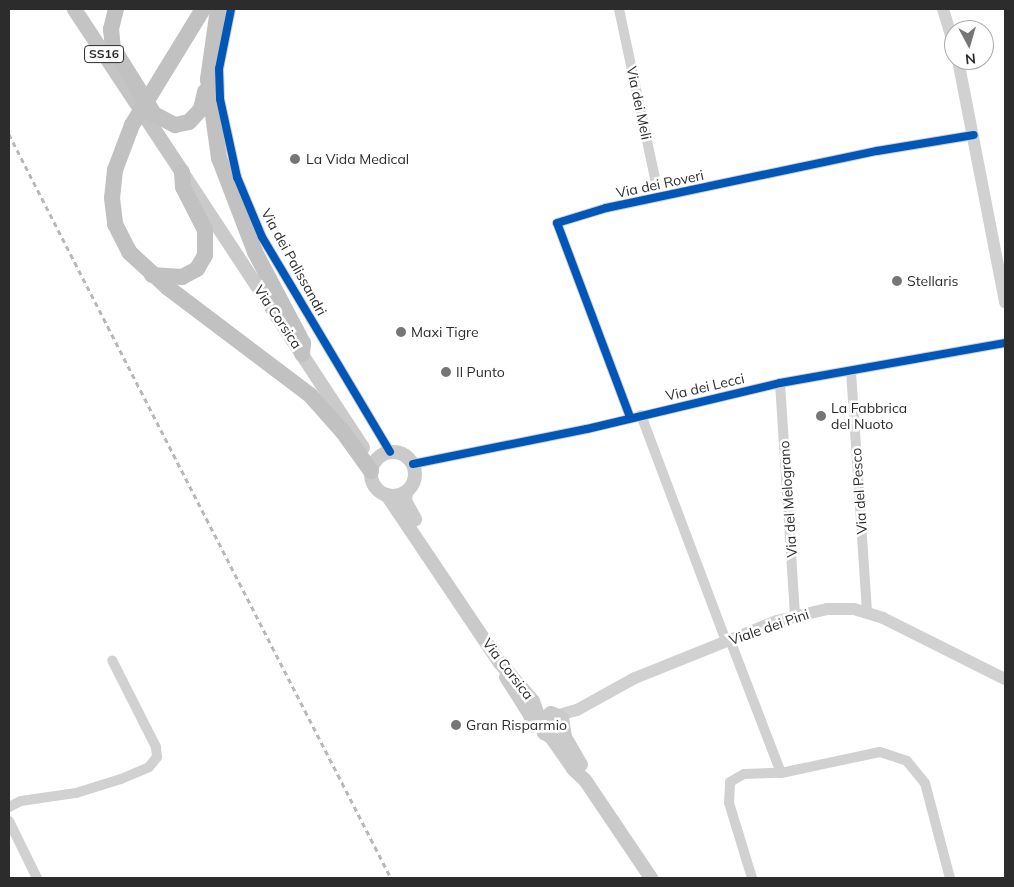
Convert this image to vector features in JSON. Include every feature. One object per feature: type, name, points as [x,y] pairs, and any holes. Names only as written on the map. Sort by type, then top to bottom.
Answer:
[{"type":"highway","points":[[116,9],[111,38],[116,56],[161,120],[175,125],[194,119],[201,109],[208,79],[218,9]]},
{"type":"highway","points":[[203,9],[132,125],[115,170],[113,216],[129,252],[152,275],[310,395],[372,467]]},
{"type":"highway","points":[[208,79],[218,158],[231,196],[258,259],[304,344],[302,354]]},
{"type":"highway","points":[[152,275],[182,277],[197,269],[205,255],[205,230],[182,187],[182,172]]},
{"type":"main road","name":"SS16","points":[[74,9],[182,172]]},
{"type":"main road","name":"Via Corsica","points":[[182,172],[302,354],[372,467],[375,488],[387,496],[500,663],[528,693],[546,720],[564,722],[557,734]]},
{"type":"main road","points":[[372,467],[390,452],[403,454],[413,464],[414,482],[406,492],[387,496]]},
{"type":"main road","name":"Via Corsica","points":[[406,492],[410,511],[514,668],[546,720]]},
{"type":"main road","name":"Via Corsica","points":[[546,720],[542,730],[557,734],[650,878]]},
{"type":"street","name":"Via dei Palissandri","points":[[231,9],[220,60],[220,99],[237,177],[262,238],[390,452]]},
{"type":"street","name":"Via dei Meli","points":[[619,9],[659,197]]},
{"type":"street","points":[[960,70],[1005,302]]},
{"type":"street","name":"Via dei Roveri","points":[[630,417],[556,223],[659,197],[877,151],[974,134]]},
{"type":"street","name":"Via dei Lecci","points":[[413,464],[587,429],[630,417],[780,384],[1005,343]]},
{"type":"street","name":"Via del Pesco","points":[[851,371],[867,612]]},
{"type":"street","name":"Via del Melograno","points":[[780,384],[796,615]]},
{"type":"street","points":[[641,415],[781,773]]},
{"type":"street","name":"Viale dei Pini","points":[[546,720],[577,710],[620,686],[728,641],[796,615],[827,609],[867,612],[999,673],[1005,679]]},
{"type":"street","points":[[9,807],[21,802],[76,793],[121,779],[149,767],[157,757],[156,747],[112,660]]},
{"type":"street","name":"Viale dei Pini","points":[[557,734],[577,710]]},
{"type":"street","points":[[752,878],[729,803],[730,782],[744,774],[781,773],[880,752],[907,760],[925,783],[950,878]]},
{"type":"street","points":[[9,822],[37,878]]},
{"type":"railway","points":[[9,134],[391,878]]},
{"type":"cycle path","points":[[231,9],[219,69],[220,99],[237,177],[262,237],[390,452]]},
{"type":"cycle path","points":[[630,417],[557,223],[606,208],[877,151],[974,135]]},
{"type":"cycle path","points":[[413,464],[587,429],[780,383],[1005,343]]},
{"type":"place","name":"La Vida Medical","points":[[295,159]]},
{"type":"place","name":"Stellaris","points":[[897,281]]},
{"type":"place","name":"Maxi Tigre","points":[[401,332]]},
{"type":"place","name":"Il Punto","points":[[446,372]]},
{"type":"place","name":"La Fabbrica del Nuoto","points":[[821,416]]},
{"type":"place","name":"Gran Risparmio","points":[[456,725]]}]
